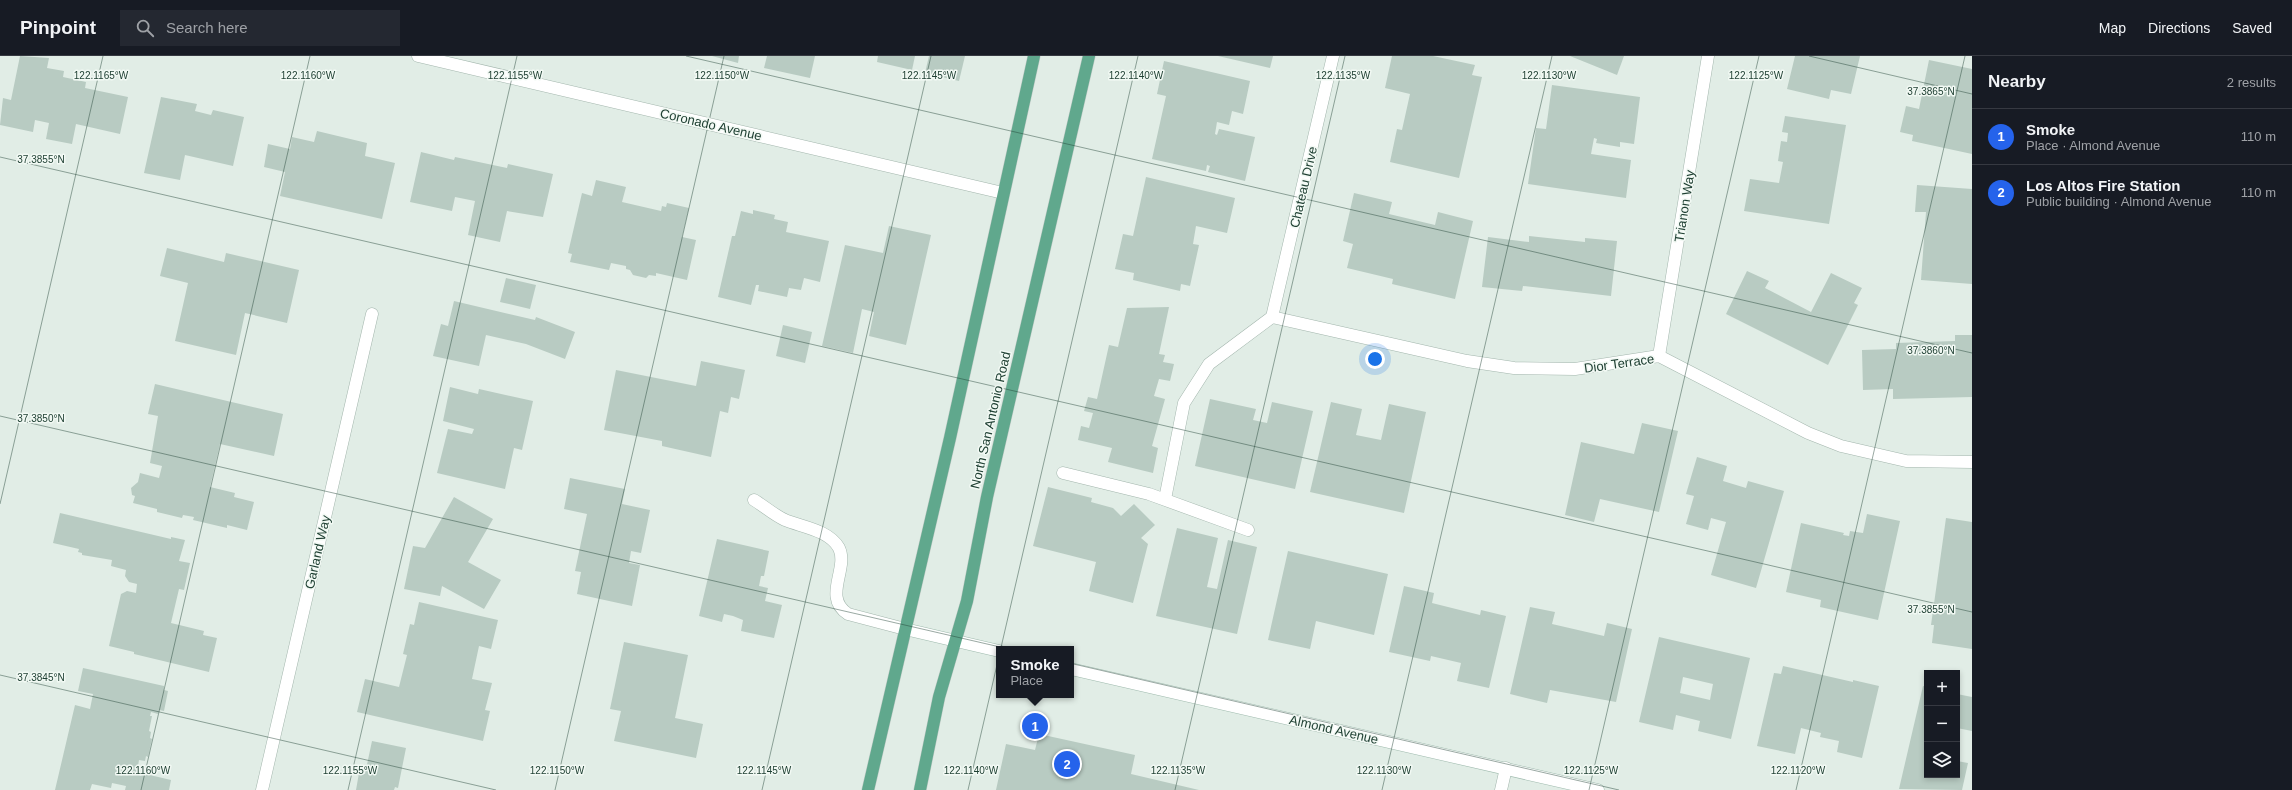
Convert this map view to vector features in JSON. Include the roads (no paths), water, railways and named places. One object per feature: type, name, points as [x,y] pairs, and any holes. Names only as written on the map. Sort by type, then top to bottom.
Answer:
[{"type":"main road","points":[[868,790],[950,438],[1034,56]]},
{"type":"main road","name":"North San Antonio Road","points":[[920,790],[940,697],[954,641],[967,601],[987,497],[1089,56]]},
{"type":"street","name":"Coronado Avenue","points":[[418,56],[1003,193]]},
{"type":"street","name":"Chateau Drive","points":[[1272,317],[1333,56]]},
{"type":"street","name":"Trianon Way","points":[[1660,356],[1708,56]]},
{"type":"street","name":"Garland Way","points":[[262,790],[372,314]]},
{"type":"street","points":[[1165,499],[1184,403],[1209,364],[1272,317]]},
{"type":"street","name":"Dior Terrace","points":[[1272,317],[1467,361],[1514,368],[1574,369],[1660,356],[1808,433],[1841,446],[1906,461],[1972,462]]},
{"type":"street","points":[[1063,473],[1165,499],[1248,530]]},
{"type":"street","points":[[754,500],[784,519],[826,535],[833,541],[839,549],[840,558],[836,597],[840,609],[848,614],[996,650]]},
{"type":"street","name":"Almond Avenue","points":[[1074,670],[1598,790]]},
{"type":"street","points":[[1501,790],[1506,768]]},
{"type":"place","name":"Smoke","points":[[1035,726]]},
{"type":"place","name":"Los Altos Fire Station","points":[[1067,764]]}]
